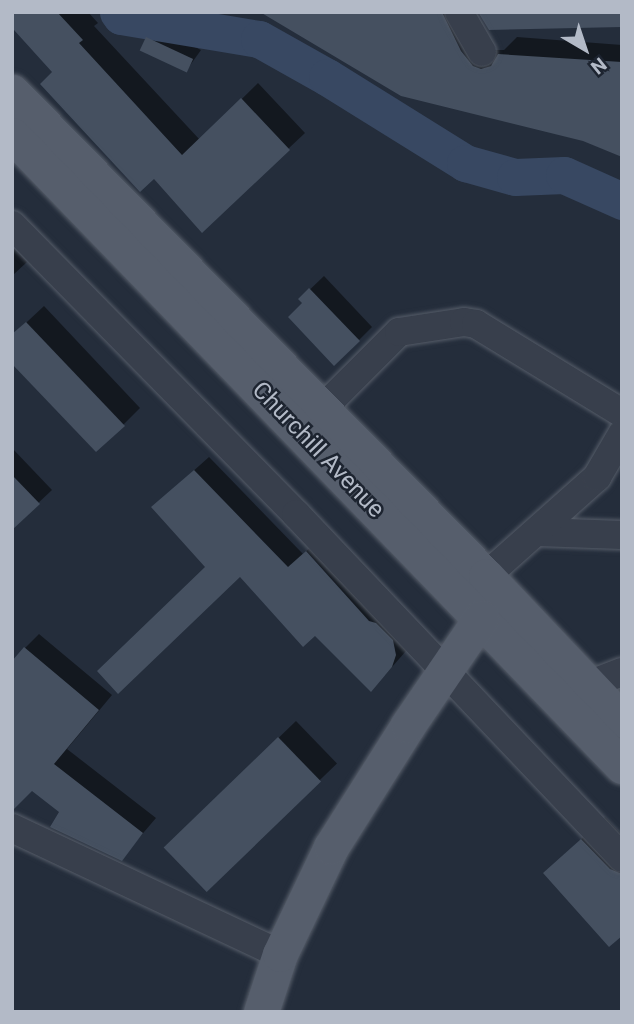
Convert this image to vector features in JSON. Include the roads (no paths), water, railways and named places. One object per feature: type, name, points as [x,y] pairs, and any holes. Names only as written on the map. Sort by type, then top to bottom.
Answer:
[{"type":"main road","name":"Churchill Avenue","points":[[12,92],[486,576],[622,720]]},
{"type":"main road","name":"Churchill Avenue","points":[[12,135],[622,765]]},
{"type":"main road","points":[[261,1012],[280,954],[331,848],[444,670],[481,618]]},
{"type":"street","points":[[459,12],[482,52]]},
{"type":"street","points":[[12,225],[444,670],[622,858]]},
{"type":"street","points":[[322,409],[399,332],[464,322],[476,324],[622,413]]},
{"type":"street","points":[[486,576],[597,477],[622,434]]},
{"type":"street","points":[[538,532],[622,535]]},
{"type":"street","points":[[588,685],[622,672]]},
{"type":"street","points":[[12,828],[280,954]]},
{"type":"waterway","points":[[118,12],[121,16],[259,39],[327,77],[465,163],[515,177],[564,175],[622,201]]}]
